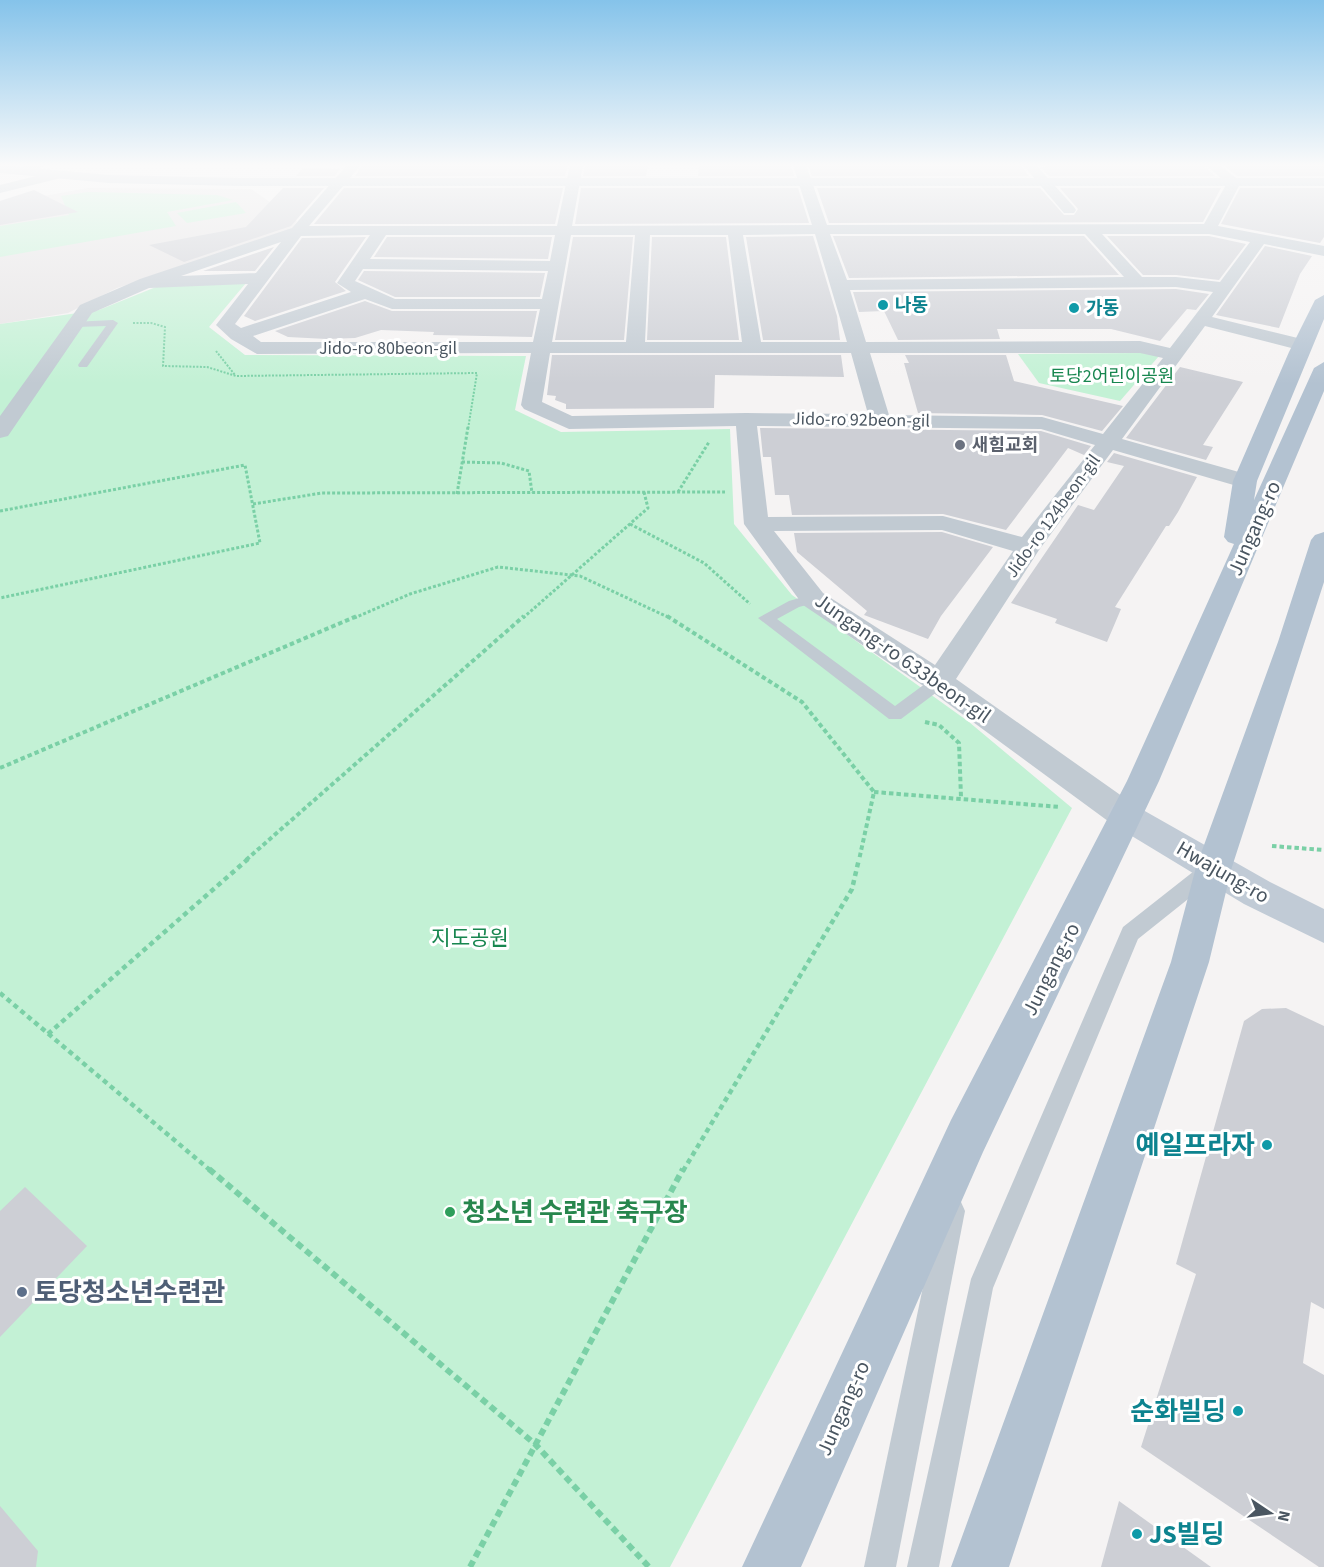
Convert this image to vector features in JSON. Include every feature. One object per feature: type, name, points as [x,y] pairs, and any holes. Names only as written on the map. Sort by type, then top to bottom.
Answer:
[{"type":"main road","points":[[1231,580],[1245,482],[1324,300]]},
{"type":"main road","name":"Jungang-ro","points":[[771,1567],[967,1136],[1143,781],[1324,368]]},
{"type":"main road","points":[[980,1567],[1190,962],[1214,867],[1292,642],[1324,540]]},
{"type":"main road","points":[[1292,642],[1324,578]]},
{"type":"main road","name":"Hwajung-ro","points":[[1124,816],[1257,893],[1324,927]]},
{"type":"street","points":[[0,431],[86,309],[146,283],[276,238]]},
{"type":"street","points":[[238,335],[225,325],[292,238]]},
{"type":"street","points":[[376,238],[345,283],[392,304],[549,304]]},
{"type":"street","name":"Jido-ro 92beon-gil","points":[[563,238],[531,405],[569,423],[746,419],[1042,423],[1245,482]]},
{"type":"street","points":[[635,347],[643,238]]},
{"type":"street","points":[[736,238],[752,347]]},
{"type":"street","points":[[825,238],[860,348],[880,420]]},
{"type":"street","points":[[1097,238],[1138,283]]},
{"type":"street","points":[[1256,238],[1324,251]]},
{"type":"street","name":"Jido-ro 124beon-gil","points":[[939,682],[1028,547],[1175,355],[1260,239]]},
{"type":"street","points":[[357,264],[558,266]]},
{"type":"street","points":[[146,283],[261,278]]},
{"type":"street","points":[[840,285],[1176,282],[1224,288]]},
{"type":"street","name":"Jido-ro 80beon-gil","points":[[238,335],[365,293]]},
{"type":"street","points":[[1201,320],[1303,345]]},
{"type":"street","name":"Jido-ro 80beon-gil","points":[[238,335],[257,348],[542,347]]},
{"type":"street","points":[[542,347],[1140,347],[1175,355]]},
{"type":"street","points":[[746,419],[756,524],[943,523],[1028,547]]},
{"type":"street","name":"Jungang-ro 633beon-gil","points":[[756,524],[813,599],[939,682],[1124,816]]},
{"type":"lane","points":[[76,324],[113,323]]},
{"type":"lane","points":[[83,365],[113,323]]},
{"type":"lane","points":[[813,599],[794,604],[766,618],[895,715],[939,682]]},
{"type":"lane","points":[[923,1567],[980,1288],[1130,933],[1214,867]]},
{"type":"lane","points":[[880,1567],[967,1136]]},
{"type":"path","points":[[113,323],[151,323],[165,327],[163,366],[207,367],[236,376],[477,374],[457,494]]},
{"type":"path","points":[[678,492],[709,441],[708,420]]},
{"type":"path","points":[[462,462],[501,463],[529,471],[532,493]]},
{"type":"path","points":[[0,511],[245,465],[260,543],[0,598]]},
{"type":"path","points":[[48,1034],[648,508],[644,492]]},
{"type":"path","points":[[253,504],[322,493],[753,492]]},
{"type":"path","points":[[630,524],[657,536],[704,564],[766,618]]},
{"type":"path","points":[[0,768],[410,594],[498,567],[580,576],[657,610],[802,702],[874,792],[961,797],[1072,808]]},
{"type":"path","points":[[895,715],[939,725],[960,743],[961,797]]},
{"type":"path","points":[[470,1567],[663,1203],[852,889],[874,792]]},
{"type":"path","points":[[1272,846],[1324,850]]},
{"type":"path","points":[[0,993],[535,1444],[649,1567]]},
{"type":"shaded area","points":[[0,238],[267,238],[117,288],[68,313],[0,324]]},
{"type":"green space","points":[[0,238],[107,238],[0,257]]},
{"type":"green space","name":"지도공원","points":[[246,283],[209,327],[245,355],[526,356],[515,410],[561,432],[730,429],[734,524],[792,595],[969,722],[1072,808],[670,1567],[0,1567],[0,324],[99,310],[156,287]]},
{"type":"green space","name":"토당2어린이공원","points":[[1143,353],[1159,356],[1120,401],[1039,383],[1018,354]]},
{"type":"building","points":[[186,238],[255,238],[184,262],[149,245]]},
{"type":"building","points":[[302,238],[365,238],[335,282],[346,291],[255,321],[244,316]]},
{"type":"building","points":[[386,238],[552,238],[548,259],[374,257]]},
{"type":"building","points":[[573,238],[633,238],[624,340],[555,340]]},
{"type":"building","points":[[652,238],[726,238],[739,340],[647,340]]},
{"type":"building","points":[[746,238],[814,238],[837,316],[840,340],[763,340]]},
{"type":"building","points":[[834,238],[1086,238],[1119,275],[849,278]]},
{"type":"building","points":[[1109,238],[1219,238],[1246,244],[1219,280],[1176,275],[1143,275]]},
{"type":"building","points":[[1295,238],[1323,238],[1320,243]]},
{"type":"building","points":[[1265,246],[1312,256],[1300,274],[1279,328],[1216,315]]},
{"type":"building","points":[[274,247],[255,271],[203,271]]},
{"type":"building","points":[[364,271],[545,273],[540,297],[395,297],[358,280]]},
{"type":"building","points":[[1176,289],[1209,294],[1196,310],[1187,309],[1160,341],[1111,329],[997,329],[1000,339],[898,340],[884,311],[859,312],[853,292]]},
{"type":"building","points":[[365,301],[392,311],[537,311],[532,337],[433,335],[434,332],[381,330],[355,338],[327,339],[288,337],[275,331]]},
{"type":"building","points":[[552,355],[841,355],[844,377],[715,375],[714,408],[566,409],[566,404],[555,400],[556,396],[547,395]]},
{"type":"building","points":[[905,355],[1006,355],[1014,381],[1123,406],[1102,431],[1042,415],[918,413],[904,363],[909,363]]},
{"type":"building","points":[[1180,367],[1243,382],[1203,445],[1213,447],[1206,460],[1126,438]]},
{"type":"building","points":[[760,428],[1041,431],[1091,446],[1084,455],[1068,448],[1006,530],[943,514],[792,515],[789,495],[775,495],[771,457],[763,457]]},
{"type":"building","points":[[1114,453],[1197,477],[1178,512],[1169,526],[1166,526],[1115,607],[1121,609],[1107,642],[1055,623],[1057,619],[1011,603],[1078,505],[1094,510],[1124,466],[1107,462]]},
{"type":"building","points":[[942,532],[993,547],[941,616],[928,639],[864,615],[867,611],[797,552],[794,533]]},
{"type":"building","points":[[1286,1008],[1324,1026],[1324,1309],[1311,1302],[1303,1363],[1324,1375],[1324,1567],[1319,1567],[1141,1447],[1196,1274],[1176,1264],[1244,1021],[1262,1009]]},
{"type":"building","name":"토당청소년수련관","points":[[25,1187],[87,1246],[0,1337],[0,1211]]},
{"type":"building","name":"JS빌딩","points":[[1119,1501],[1211,1567],[1101,1567]]},
{"type":"building","points":[[0,1506],[38,1551],[36,1567],[0,1567]]},
{"type":"place","name":"나동","points":[[883,305]]},
{"type":"place","name":"가동","points":[[1074,308]]},
{"type":"place","name":"새힘교회","points":[[960,445]]},
{"type":"place","name":"예일프라자","points":[[1267,1145]]},
{"type":"place","name":"청소년 수련관 축구장","points":[[450,1212]]},
{"type":"place","name":"토당청소년수련관","points":[[22,1292]]},
{"type":"place","name":"순화빌딩","points":[[1238,1411]]},
{"type":"place","name":"JS빌딩","points":[[1137,1534]]}]
